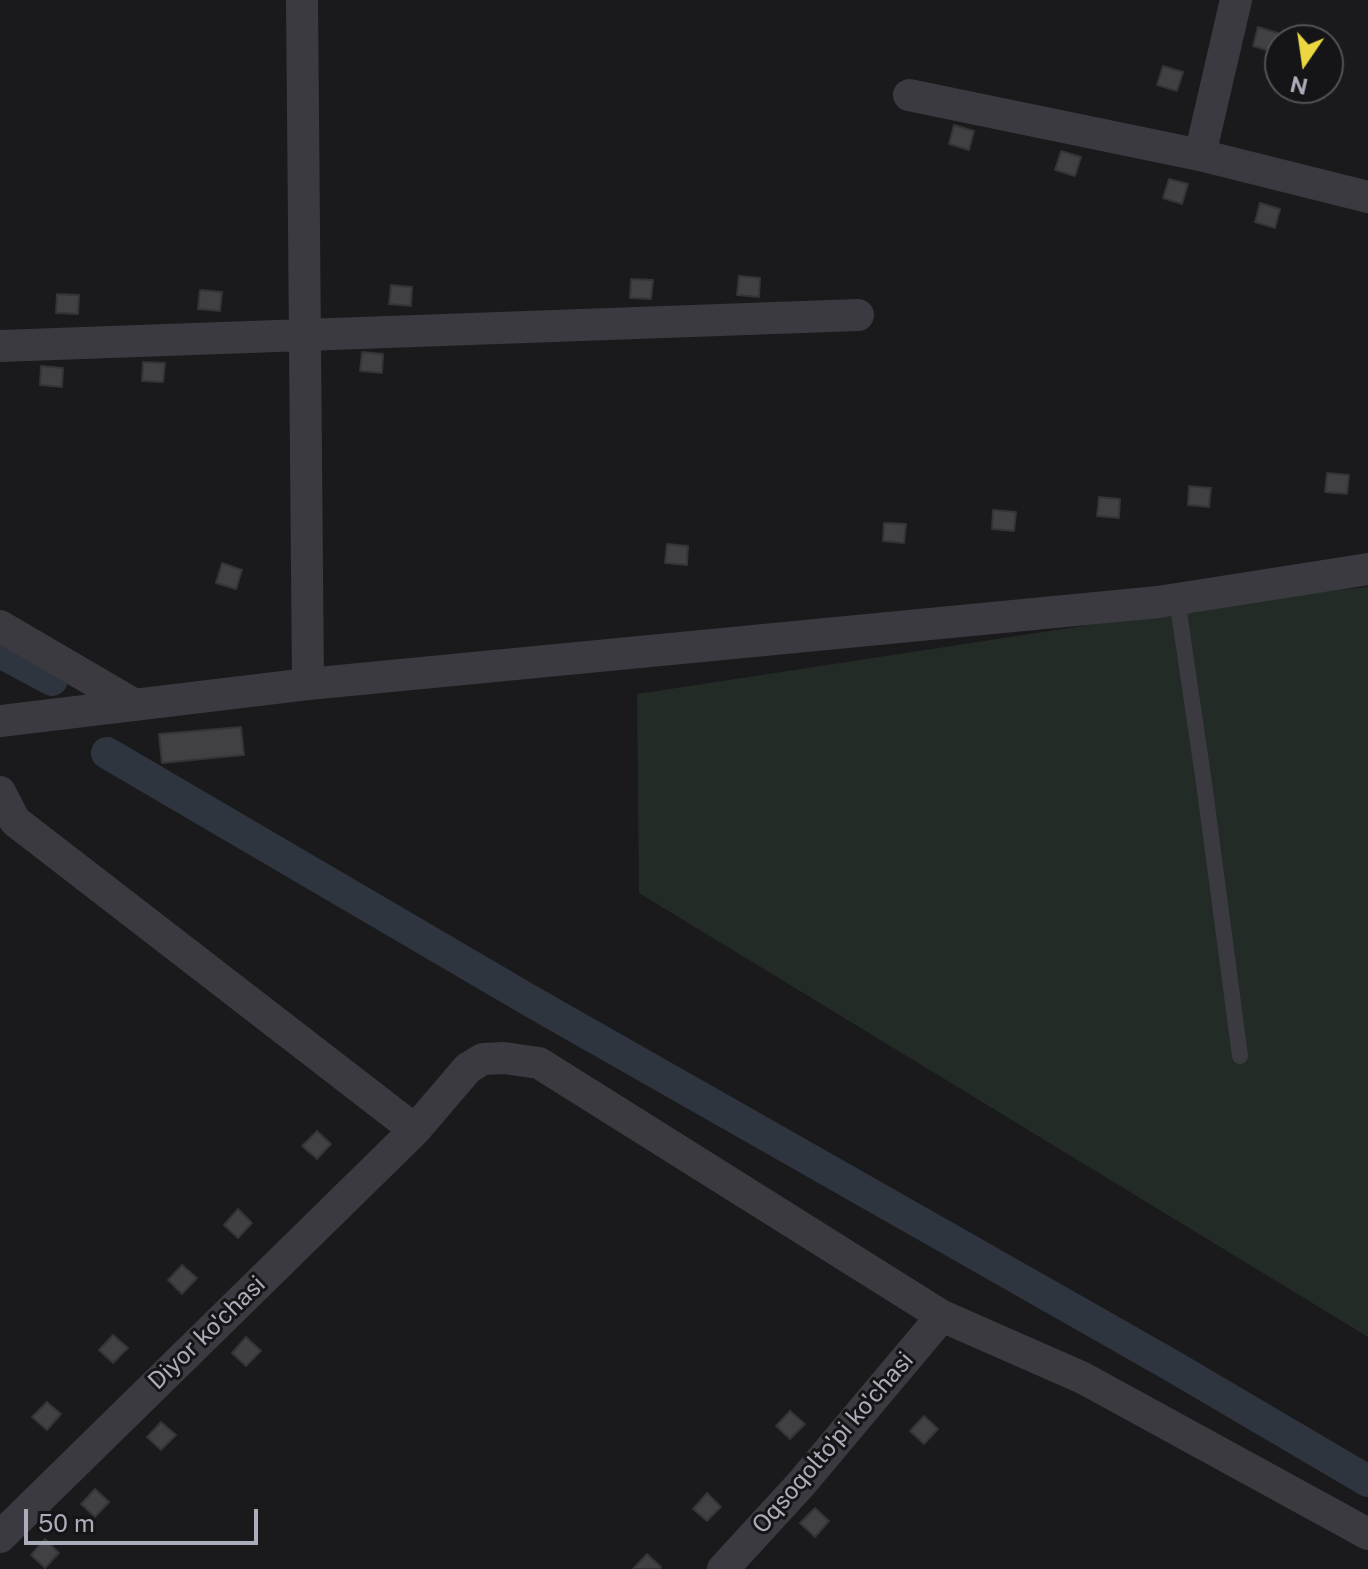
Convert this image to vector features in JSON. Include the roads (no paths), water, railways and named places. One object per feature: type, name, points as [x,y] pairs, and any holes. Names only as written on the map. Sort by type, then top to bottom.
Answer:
[{"type":"street","points":[[302,0],[308,684]]},
{"type":"street","points":[[1200,155],[1236,0]]},
{"type":"street","points":[[909,95],[1200,155],[1368,197]]},
{"type":"street","points":[[0,346],[858,315]]},
{"type":"street","points":[[0,721],[308,684],[1143,604],[1368,569]]},
{"type":"street","points":[[0,626],[135,705]]},
{"type":"street","points":[[0,792],[15,821],[415,1130]]},
{"type":"street","name":"Diyor ko'chasi","points":[[0,1537],[415,1130],[468,1068],[483,1059],[504,1058],[539,1063],[942,1316]]},
{"type":"street","points":[[942,1316],[1083,1378],[1368,1534]]},
{"type":"street","name":"Oqsoqolto'pi ko'chasi","points":[[723,1569],[801,1484],[942,1316]]},
{"type":"lane","points":[[1177,599],[1240,1056]]},
{"type":"waterway","points":[[0,652],[52,680]]},
{"type":"waterway","points":[[107,753],[534,1003],[1169,1364],[1368,1481]]}]
